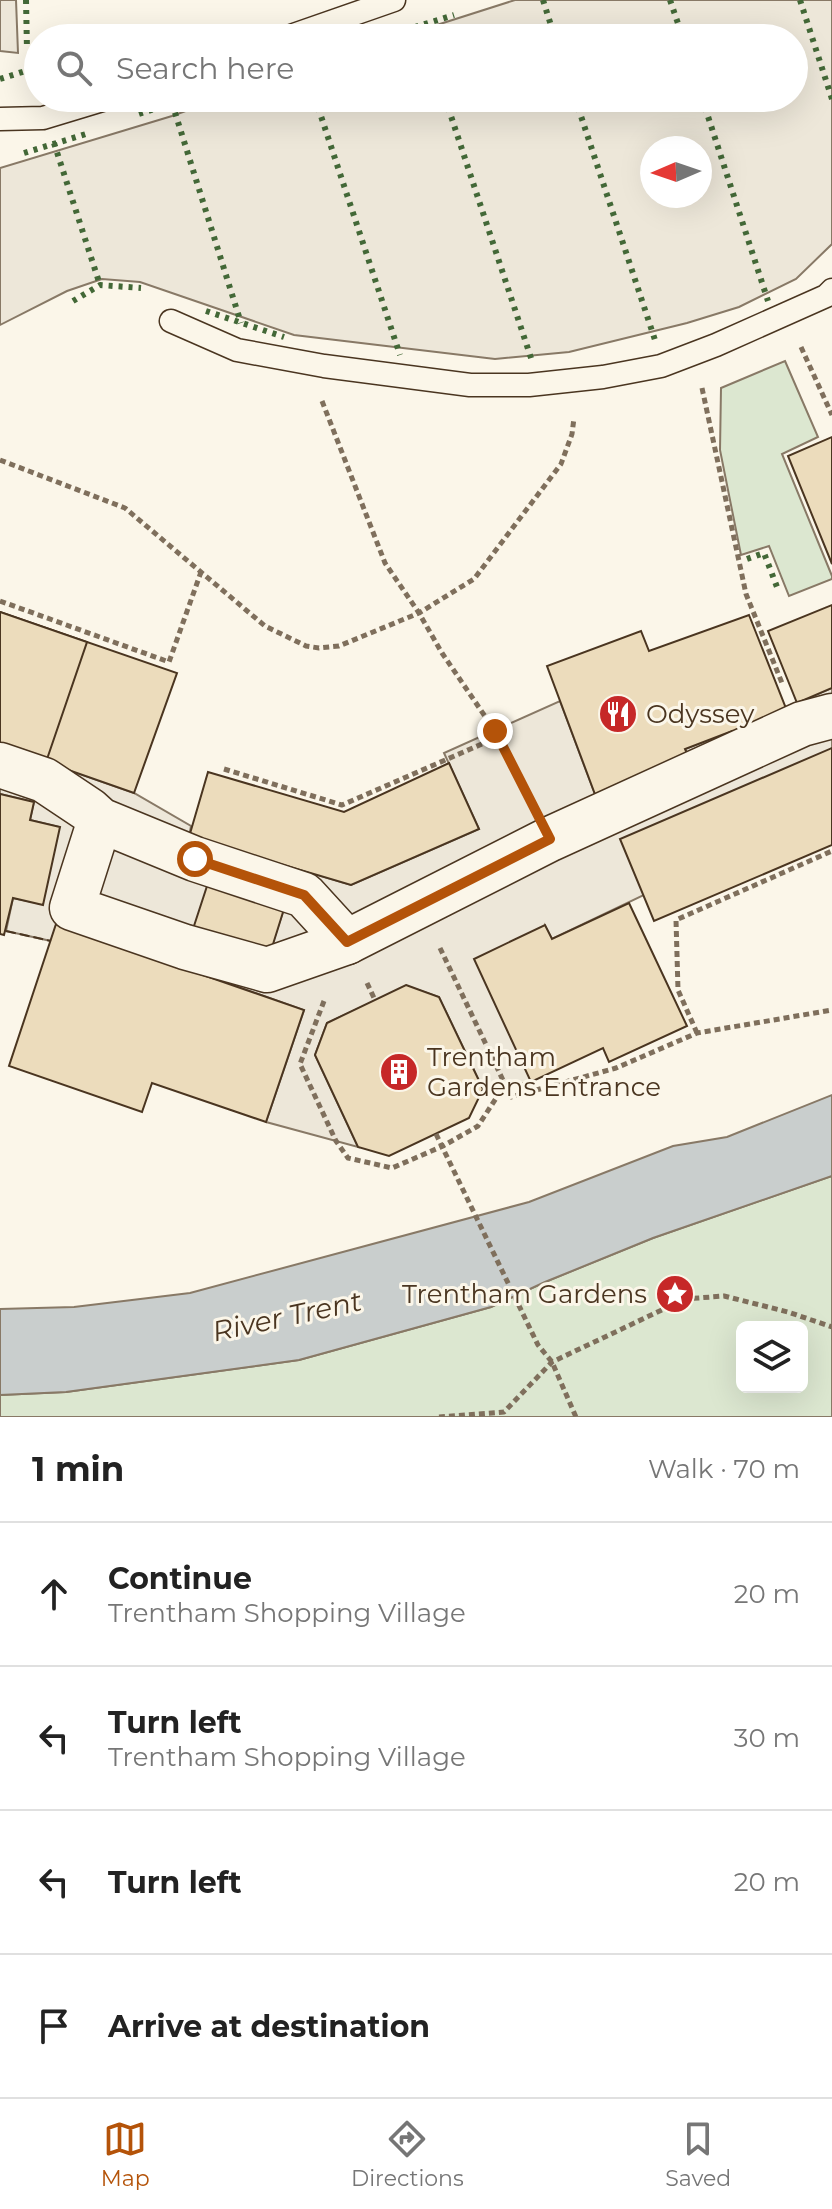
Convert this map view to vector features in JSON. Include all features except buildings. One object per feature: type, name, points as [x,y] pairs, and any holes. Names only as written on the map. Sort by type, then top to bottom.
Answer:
[{"type":"street","points":[[100,820],[72,908],[185,947],[267,970],[347,942],[550,839],[802,724],[832,716]]},
{"type":"street","points":[[0,765],[44,780],[100,820],[195,859],[304,895],[347,942]]},
{"type":"lane","points":[[325,24],[394,0]]},
{"type":"lane","points":[[0,119],[43,118],[63,112]]},
{"type":"lane","points":[[171,321],[237,350],[324,366],[470,385],[529,385],[603,377],[661,366],[716,345],[826,296],[832,290]]},
{"type":"path","points":[[799,343],[832,415]]},
{"type":"path","points":[[324,366],[318,392],[385,563],[498,737],[550,839]]},
{"type":"path","points":[[700,379],[746,594],[786,693]]},
{"type":"path","points":[[0,460],[125,508],[265,626],[306,646],[319,648],[339,646],[419,613],[474,579],[561,464],[572,434],[574,418]]},
{"type":"path","points":[[0,601],[169,662],[201,572]]},
{"type":"path","points":[[224,769],[342,805],[498,737]]},
{"type":"path","points":[[697,1033],[678,990],[676,920],[832,851]]},
{"type":"path","points":[[420,905],[511,1097],[616,1068],[697,1033],[832,1010]]},
{"type":"path","points":[[347,942],[300,1064],[336,1141],[348,1158],[392,1168],[443,1146],[478,1126],[505,1085]]},
{"type":"path","points":[[436,1134],[538,1345],[552,1362],[576,1417]]},
{"type":"path","points":[[439,1417],[504,1412],[552,1362],[685,1299],[724,1296],[832,1327]]},
{"type":"green space","points":[[785,361],[818,437],[782,454],[832,576],[832,579],[789,596],[769,546],[741,555],[720,450],[721,388]]},
{"type":"green space","name":"Trentham Gardens","points":[[832,1176],[832,1417],[0,1417],[0,1395],[66,1392],[299,1360],[491,1307],[653,1238]]},
{"type":"shaded area","points":[[0,0],[16,0],[18,53],[0,51]]},
{"type":"shaded area","points":[[515,0],[832,0],[832,244],[796,279],[739,307],[569,352],[495,359],[294,335],[140,282],[102,279],[67,291],[0,325],[0,168],[183,112],[808,112],[808,24],[440,24]]},
{"type":"shaded area","points":[[832,688],[832,748],[644,895],[552,939],[545,926],[531,1082],[483,1089],[439,997],[407,986],[327,1023],[315,1055],[358,1147],[266,1122],[304,1010],[57,924],[51,941],[6,931],[13,898],[42,904],[59,827],[30,820],[34,802],[0,794],[0,746],[134,793],[191,826],[189,837],[351,885],[479,829],[444,753],[560,701],[596,797],[690,761],[685,749]],"holes":[[[284,909],[268,957],[192,932]]]},
{"type":"water","name":"River Trent","points":[[832,1095],[832,1176],[653,1238],[491,1307],[299,1360],[66,1392],[0,1395],[0,1309],[74,1307],[190,1293],[529,1202],[673,1146],[727,1137]]},
{"type":"hedge","points":[[26,0],[26,24]]},
{"type":"hedge","points":[[543,0],[551,24]]},
{"type":"hedge","points":[[670,0],[678,24]]},
{"type":"hedge","points":[[800,0],[808,24]]},
{"type":"hedge","points":[[425,24],[454,15]]},
{"type":"hedge","points":[[808,25],[832,99]]},
{"type":"hedge","points":[[0,79],[24,71]]},
{"type":"hedge","points":[[139,114],[145,112]]},
{"type":"hedge","points":[[175,112],[241,323]]},
{"type":"hedge","points":[[320,112],[400,355]]},
{"type":"hedge","points":[[450,112],[532,361]]},
{"type":"hedge","points":[[580,112],[655,340]]},
{"type":"hedge","points":[[707,112],[768,301]]},
{"type":"hedge","points":[[24,153],[86,134]]},
{"type":"hedge","points":[[54,143],[100,285]]},
{"type":"hedge","points":[[73,301],[100,285],[141,288]]},
{"type":"hedge","points":[[206,311],[284,337]]},
{"type":"hedge","points":[[747,559],[764,553],[777,587]]},
{"type":"fence","points":[[6,931],[51,941]]},
{"type":"place","name":"Odyssey","points":[[618,714]]},
{"type":"place","name":"Trentham Gardens Entrance","points":[[399,1072]]},
{"type":"place","name":"Trentham Gardens","points":[[675,1294]]},
{"type":"route","points":[[195,859],[304,895],[347,942],[550,839],[495,731]]}]
